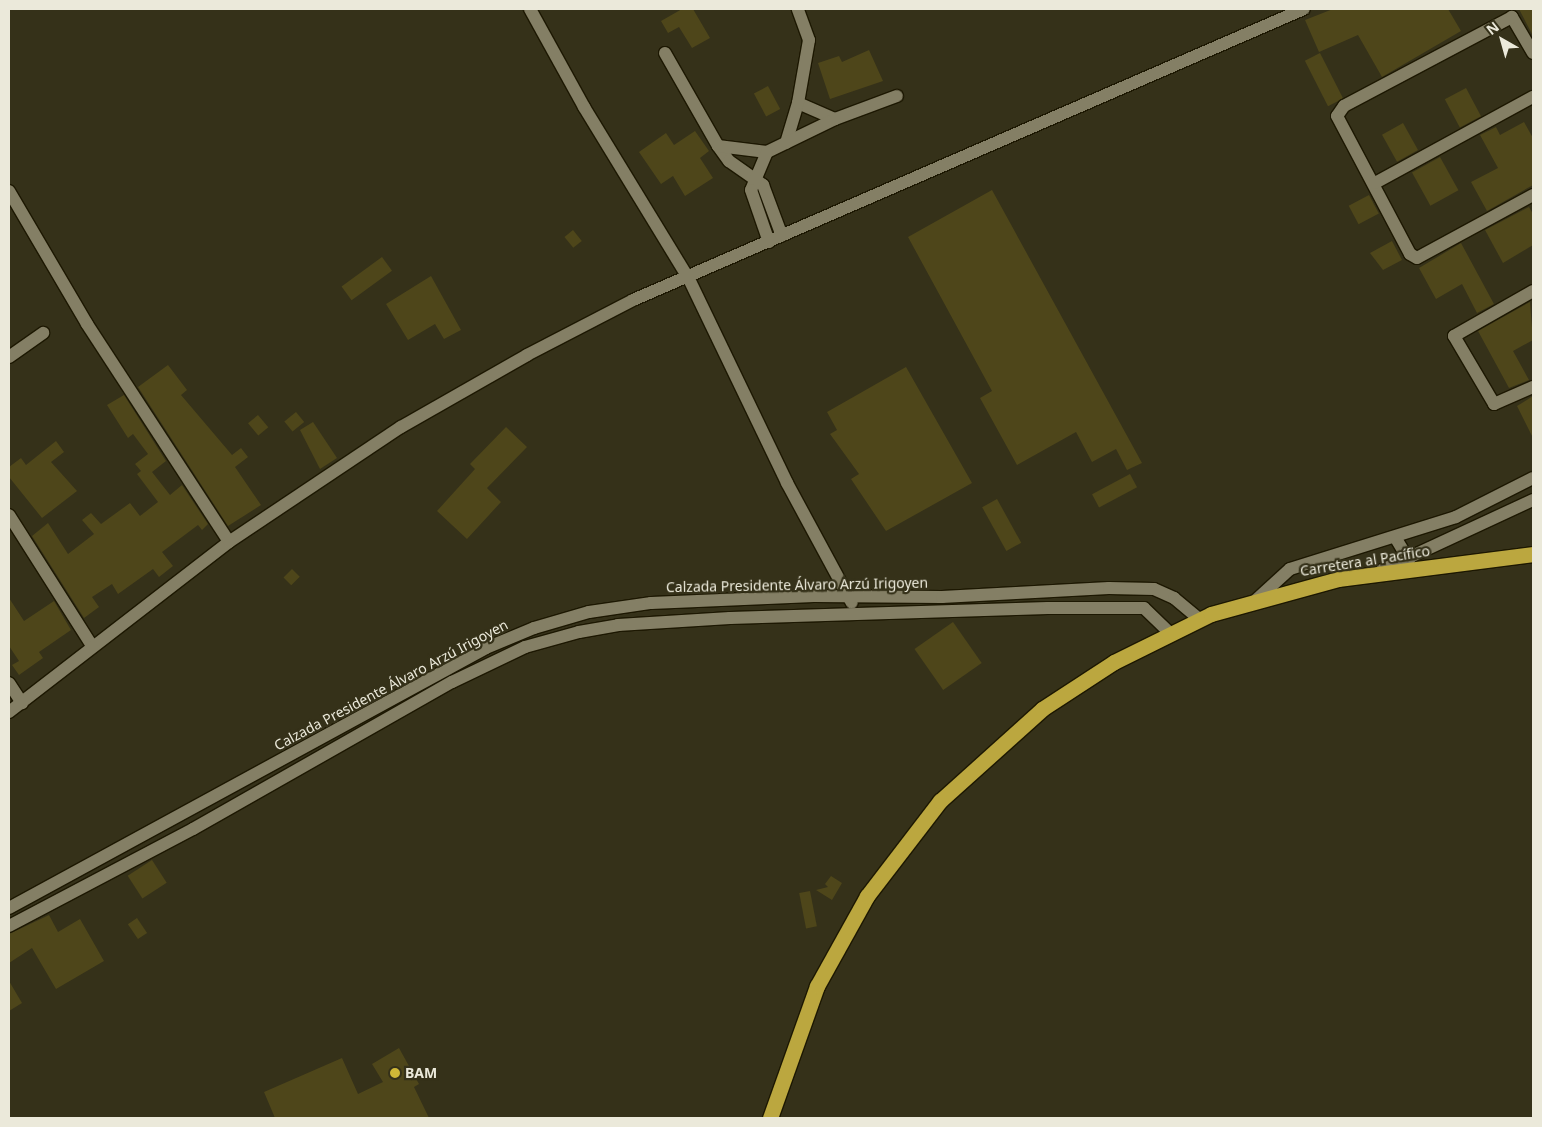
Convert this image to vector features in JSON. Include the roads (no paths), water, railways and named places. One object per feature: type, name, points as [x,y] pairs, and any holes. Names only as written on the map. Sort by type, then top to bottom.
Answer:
[{"type":"highway","name":"Carretera al Pacífico","points":[[770,1118],[797,1033],[832,955],[867,896],[918,827],[976,764],[1042,709],[1106,666],[1170,633],[1199,620],[1256,600],[1370,574],[1533,554]]},
{"type":"street","points":[[530,9],[584,107],[689,279],[787,483],[851,597],[852,613]]},
{"type":"street","points":[[786,144],[798,103],[809,40],[798,9]]},
{"type":"street","points":[[9,712],[229,542],[409,422],[634,300],[689,279],[782,236],[1304,9]]},
{"type":"street","points":[[1533,53],[1512,18],[1344,106],[1338,116],[1375,183],[1410,254],[1417,258],[1533,195]]},
{"type":"street","points":[[665,53],[718,146],[743,173],[754,176],[763,185],[782,236]]},
{"type":"street","points":[[718,146],[767,152],[835,119],[897,96]]},
{"type":"street","points":[[1375,183],[1533,98]]},
{"type":"street","points":[[798,103],[835,119]]},
{"type":"street","points":[[767,152],[754,176],[750,190],[769,242]]},
{"type":"street","points":[[9,191],[87,324],[229,542]]},
{"type":"street","points":[[1533,290],[1454,336],[1494,404],[1533,387]]},
{"type":"street","points":[[9,357],[43,333]]},
{"type":"street","points":[[1256,600],[1268,585],[1290,569],[1456,517],[1533,478]]},
{"type":"street","points":[[1370,574],[1409,560],[1533,500]]},
{"type":"street","points":[[9,515],[92,646]]},
{"type":"street","points":[[1395,537],[1409,560]]},
{"type":"street","name":"Calzada Presidente Álvaro Arzú Irigoyen","points":[[9,908],[517,634],[589,612],[652,603],[1154,589],[1174,598],[1199,620]]},
{"type":"street","name":"Calzada Presidente Álvaro Arzú Irigoyen","points":[[9,926],[193,829],[452,682],[525,646],[618,625],[852,613],[1144,608],[1170,633]]},
{"type":"street","points":[[9,683],[22,703]]},
{"type":"place","name":"BAM","points":[[395,1073]]}]
